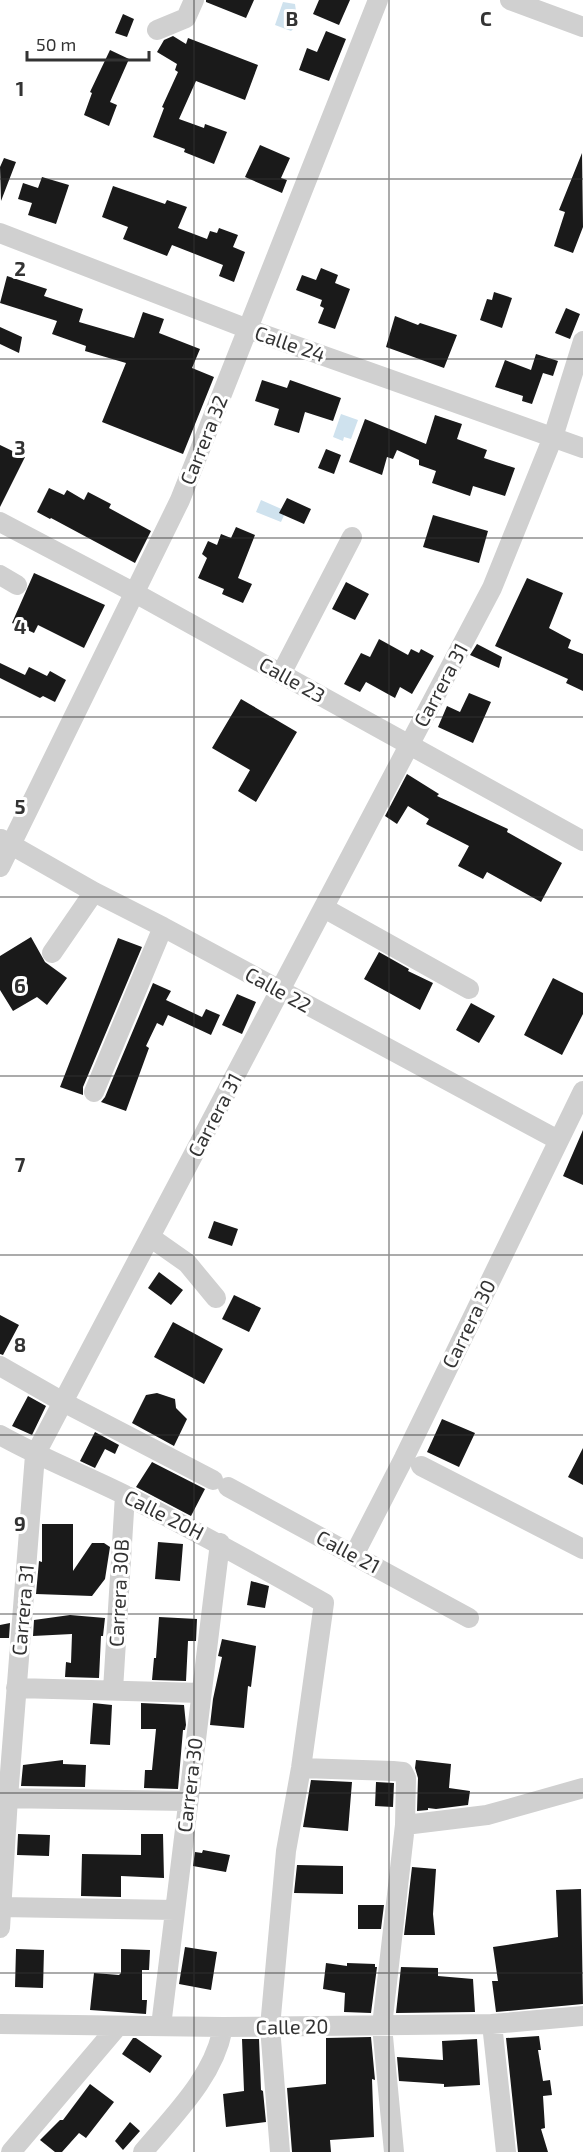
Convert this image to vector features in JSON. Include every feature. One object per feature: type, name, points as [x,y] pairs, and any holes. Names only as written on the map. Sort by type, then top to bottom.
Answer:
[{"type":"street","points":[[157,30],[186,18],[194,0]]},
{"type":"street","name":"Carrera 32","points":[[0,867],[6,841],[135,593],[180,500],[378,0]]},
{"type":"street","points":[[510,0],[583,27]]},
{"type":"street","name":"Calle 24","points":[[0,233],[248,329],[583,448]]},
{"type":"street","name":"Carrera 31","points":[[0,1928],[4,1798],[16,1688],[35,1455],[492,588],[553,436],[583,341]]},
{"type":"street","name":"Calle 23","points":[[0,522],[135,593],[583,841]]},
{"type":"street","points":[[281,674],[352,537]]},
{"type":"street","points":[[0,575],[17,585]]},
{"type":"street","name":"Calle 22","points":[[6,841],[94,892],[558,1140]]},
{"type":"street","points":[[52,953],[94,892]]},
{"type":"street","points":[[324,908],[469,989]]},
{"type":"street","points":[[94,1092],[163,927]]},
{"type":"street","name":"Carrera 30","points":[[354,1555],[405,1458],[583,1091]]},
{"type":"street","points":[[150,1237],[187,1263],[216,1298]]},
{"type":"street","name":"Calle 21","points":[[0,1366],[63,1402],[221,1484],[469,1618]]},
{"type":"street","name":"Calle 20H","points":[[0,1435],[35,1455],[125,1495],[220,1544],[324,1603],[301,1768]]},
{"type":"street","points":[[422,1466],[583,1549]]},
{"type":"street","name":"Carrera 30B","points":[[113,1690],[125,1495]]},
{"type":"street","name":"Carrera 30","points":[[160,2026],[220,1544]]},
{"type":"street","points":[[16,1688],[201,1693]]},
{"type":"street","points":[[280,2152],[270,2027],[286,1851],[301,1768],[403,1772],[406,1778],[405,1825],[382,2026],[394,2152]]},
{"type":"street","points":[[405,1825],[486,1815],[583,1788]]},
{"type":"street","points":[[4,1798],[188,1801]]},
{"type":"street","points":[[1,1908],[175,1910]]},
{"type":"street","name":"Calle 20","points":[[0,2024],[223,2027],[382,2026],[492,2024],[583,2016]]},
{"type":"street","points":[[492,2024],[506,2152]]},
{"type":"street","points":[[11,2152],[118,2026]]},
{"type":"street","points":[[143,2152],[193,2091],[216,2050],[223,2027]]},
{"type":"water","points":[[283,2],[295,4],[298,24],[291,31],[275,25]]},
{"type":"water","points":[[341,414],[358,420],[351,439],[344,437],[343,441],[333,437]]},
{"type":"water","points":[[261,500],[286,511],[281,522],[256,512]]},
{"type":"building","points":[[206,0],[254,0],[246,18],[206,2]]},
{"type":"building","points":[[319,0],[350,0],[339,25],[313,14]]},
{"type":"building","points":[[123,14],[134,19],[127,37],[115,33]]},
{"type":"building","points":[[326,31],[346,39],[329,81],[299,70],[307,48],[317,52]]},
{"type":"building","points":[[173,36],[186,44],[188,38],[258,65],[245,100],[196,81],[179,119],[204,128],[205,124],[227,132],[214,164],[184,152],[185,149],[153,137],[164,108],[162,107],[178,72],[175,70],[177,64],[157,52],[164,40]]},
{"type":"building","points":[[110,50],[129,59],[110,102],[117,105],[109,126],[84,115],[92,93],[90,92]]},
{"type":"building","points":[[260,145],[290,158],[281,178],[287,180],[282,193],[245,177]]},
{"type":"building","points":[[582,153],[583,227],[573,253],[554,246],[565,212],[559,210]]},
{"type":"building","points":[[4,158],[16,162],[1,201],[0,167]]},
{"type":"building","points":[[42,177],[69,185],[56,224],[28,215],[32,203],[18,199],[23,183],[38,188]]},
{"type":"building","points":[[113,186],[165,204],[167,200],[187,207],[178,228],[207,239],[210,231],[217,233],[219,228],[238,235],[233,247],[245,252],[234,282],[219,276],[223,265],[172,245],[167,256],[123,239],[128,227],[102,217]]},
{"type":"building","points":[[321,268],[338,275],[335,283],[350,289],[335,329],[318,323],[324,308],[320,306],[322,300],[296,290],[302,275],[316,280]]},
{"type":"building","points":[[7,276],[47,289],[44,296],[83,309],[79,322],[134,338],[143,312],[164,319],[159,333],[200,349],[192,368],[214,377],[183,454],[102,422],[126,363],[85,351],[86,346],[52,334],[57,321],[0,303]]},
{"type":"building","points":[[494,292],[512,298],[502,328],[480,320],[487,299],[492,300]]},
{"type":"building","points":[[566,308],[580,314],[570,339],[555,333]]},
{"type":"building","points":[[395,316],[418,325],[420,323],[457,335],[444,368],[386,347]]},
{"type":"building","points":[[0,327],[22,337],[19,353],[0,344]]},
{"type":"building","points":[[536,354],[558,361],[553,376],[543,373],[532,404],[522,401],[523,396],[495,387],[505,360],[531,370]]},
{"type":"building","points":[[262,380],[287,388],[290,380],[341,398],[333,421],[305,412],[299,433],[274,425],[279,409],[255,401]]},
{"type":"building","points":[[435,415],[462,424],[457,439],[487,450],[484,458],[515,468],[505,496],[473,486],[470,496],[432,483],[436,471],[419,465],[419,460],[397,450],[393,459],[387,457],[382,475],[349,462],[365,419],[426,444]]},
{"type":"building","points":[[0,445],[25,457],[0,507]]},
{"type":"building","points":[[326,449],[341,455],[334,474],[318,468]]},
{"type":"building","points":[[49,488],[64,495],[67,490],[84,500],[88,492],[111,504],[109,508],[151,531],[135,563],[37,512]]},
{"type":"building","points":[[287,498],[311,509],[304,524],[279,513]]},
{"type":"building","points":[[433,515],[488,531],[479,563],[423,547]]},
{"type":"building","points":[[236,527],[255,535],[238,578],[252,584],[243,603],[222,594],[224,589],[198,578],[207,558],[202,554],[208,541],[217,545],[221,534],[231,538]]},
{"type":"building","points":[[34,573],[105,605],[84,648],[38,625],[34,633],[12,623]]},
{"type":"building","points":[[527,578],[563,593],[549,628],[571,640],[568,648],[583,654],[583,691],[566,683],[568,679],[495,646]]},
{"type":"building","points":[[346,582],[369,594],[355,620],[332,609]]},
{"type":"building","points":[[379,639],[408,655],[411,649],[419,653],[421,649],[434,656],[412,694],[400,687],[395,698],[366,682],[360,692],[344,684],[361,653],[370,657]]},
{"type":"building","points":[[477,644],[502,657],[499,668],[470,655]]},
{"type":"building","points":[[0,663],[25,675],[29,667],[47,676],[50,671],[66,680],[55,702],[43,696],[40,698],[0,678]]},
{"type":"building","points":[[469,693],[491,702],[473,743],[438,727],[447,706],[460,712]]},
{"type":"building","points":[[241,699],[297,732],[256,802],[238,791],[250,770],[212,748]]},
{"type":"building","points":[[407,774],[439,794],[437,796],[508,829],[507,832],[562,863],[541,902],[487,872],[483,879],[458,866],[469,846],[426,824],[429,819],[408,806],[397,824],[385,816]]},
{"type":"building","points":[[31,937],[45,962],[67,978],[47,1005],[37,997],[13,1011],[0,990],[0,956]]},
{"type":"building","points":[[118,938],[142,947],[83,1087],[83,1095],[60,1087]]},
{"type":"building","points":[[379,952],[409,969],[408,971],[433,983],[420,1010],[364,979]]},
{"type":"building","points":[[553,978],[583,993],[583,1014],[562,1055],[524,1035]]},
{"type":"building","points":[[153,983],[171,991],[166,1000],[202,1017],[206,1009],[220,1015],[211,1035],[168,1015],[163,1026],[157,1023],[146,1046],[149,1048],[126,1111],[101,1102]]},
{"type":"building","points":[[237,994],[256,1002],[242,1034],[222,1025]]},
{"type":"building","points":[[471,1003],[495,1016],[479,1043],[456,1030]]},
{"type":"building","points":[[583,1130],[583,1185],[563,1176]]},
{"type":"building","points":[[214,1221],[238,1229],[232,1246],[208,1238]]},
{"type":"building","points":[[159,1272],[183,1290],[171,1305],[148,1288]]},
{"type":"building","points":[[234,1295],[261,1308],[249,1332],[222,1319]]},
{"type":"building","points":[[0,1315],[19,1325],[3,1355],[0,1354]]},
{"type":"building","points":[[173,1322],[223,1349],[204,1384],[154,1357]]},
{"type":"building","points":[[157,1393],[175,1399],[176,1408],[187,1419],[174,1446],[132,1423],[146,1395]]},
{"type":"building","points":[[28,1396],[46,1406],[32,1435],[12,1426]]},
{"type":"building","points":[[442,1419],[475,1433],[459,1467],[427,1452]]},
{"type":"building","points":[[95,1432],[119,1445],[115,1454],[105,1449],[95,1468],[80,1461]]},
{"type":"building","points":[[583,1448],[583,1485],[568,1477]]},
{"type":"building","points":[[152,1462],[205,1489],[191,1516],[136,1487]]},
{"type":"building","points":[[42,1524],[73,1524],[73,1571],[92,1543],[104,1543],[110,1547],[105,1579],[92,1596],[36,1594],[39,1561],[42,1562]]},
{"type":"building","points":[[158,1542],[183,1544],[180,1581],[155,1579]]},
{"type":"building","points":[[251,1581],[269,1586],[265,1608],[247,1605]]},
{"type":"building","points":[[70,1615],[105,1618],[103,1636],[101,1636],[99,1678],[65,1677],[66,1662],[71,1663],[72,1634],[33,1636],[34,1620]]},
{"type":"building","points":[[159,1617],[197,1619],[196,1641],[188,1641],[186,1681],[152,1680]]},
{"type":"building","points":[[10,1623],[9,1638],[0,1638],[0,1625]]},
{"type":"building","points":[[222,1639],[256,1646],[251,1687],[248,1686],[244,1728],[210,1725],[222,1657],[218,1656]]},
{"type":"building","points":[[93,1703],[112,1705],[110,1745],[90,1744]]},
{"type":"building","points":[[141,1703],[184,1705],[186,1725],[183,1730],[178,1789],[144,1788],[145,1770],[152,1770],[156,1729],[141,1729]]},
{"type":"building","points":[[63,1760],[63,1764],[86,1765],[85,1787],[21,1786],[23,1765]]},
{"type":"building","points":[[416,1760],[451,1764],[449,1788],[470,1791],[468,1805],[417,1811]]},
{"type":"building","points":[[311,1780],[352,1782],[348,1831],[303,1827]]},
{"type":"building","points":[[376,1782],[394,1783],[393,1807],[375,1806]]},
{"type":"building","points":[[18,1834],[50,1835],[49,1856],[17,1855]]},
{"type":"building","points":[[141,1834],[163,1834],[164,1878],[121,1876],[121,1897],[81,1896],[82,1854],[141,1855]]},
{"type":"building","points":[[203,1850],[230,1855],[226,1872],[193,1866],[195,1852],[202,1853]]},
{"type":"building","points":[[297,1865],[343,1866],[343,1894],[294,1893]]},
{"type":"building","points":[[412,1867],[436,1869],[433,1914],[435,1935],[404,1935]]},
{"type":"building","points":[[581,1889],[583,2004],[496,2012],[492,1981],[498,1981],[493,1947],[558,1937],[556,1890]]},
{"type":"building","points":[[358,1905],[384,1905],[381,1929],[358,1929]]},
{"type":"building","points":[[185,1947],[217,1952],[211,1990],[179,1984]]},
{"type":"building","points":[[16,1949],[44,1950],[43,1988],[15,1987]]},
{"type":"building","points":[[121,1949],[150,1950],[149,1970],[142,1970],[142,2000],[147,2000],[146,2014],[90,2010],[94,1973],[119,1975],[121,1973]]},
{"type":"building","points":[[326,1963],[347,1966],[347,1963],[375,1964],[377,1967],[371,2013],[344,2012],[345,1993],[323,1989]]},
{"type":"building","points":[[401,1967],[438,1968],[438,1976],[473,1979],[475,2012],[396,2013]]},
{"type":"building","points":[[539,2036],[541,2050],[538,2050],[543,2081],[550,2080],[552,2095],[543,2096],[545,2128],[541,2129],[548,2152],[518,2152],[506,2038]]},
{"type":"building","points":[[371,2037],[375,2080],[372,2079],[374,2137],[330,2140],[331,2152],[292,2152],[287,2088],[326,2084],[326,2038]]},
{"type":"building","points":[[133,2038],[162,2056],[150,2073],[122,2054]]},
{"type":"building","points":[[242,2039],[259,2039],[261,2090],[263,2091],[266,2122],[226,2127],[223,2094],[244,2091]]},
{"type":"building","points":[[477,2039],[480,2085],[444,2087],[444,2084],[399,2081],[397,2057],[443,2060],[442,2041]]},
{"type":"building","points":[[90,2084],[114,2102],[86,2138],[79,2133],[62,2152],[55,2152],[40,2140],[60,2120],[63,2120]]},
{"type":"building","points":[[130,2122],[140,2131],[123,2150],[115,2141]]}]
